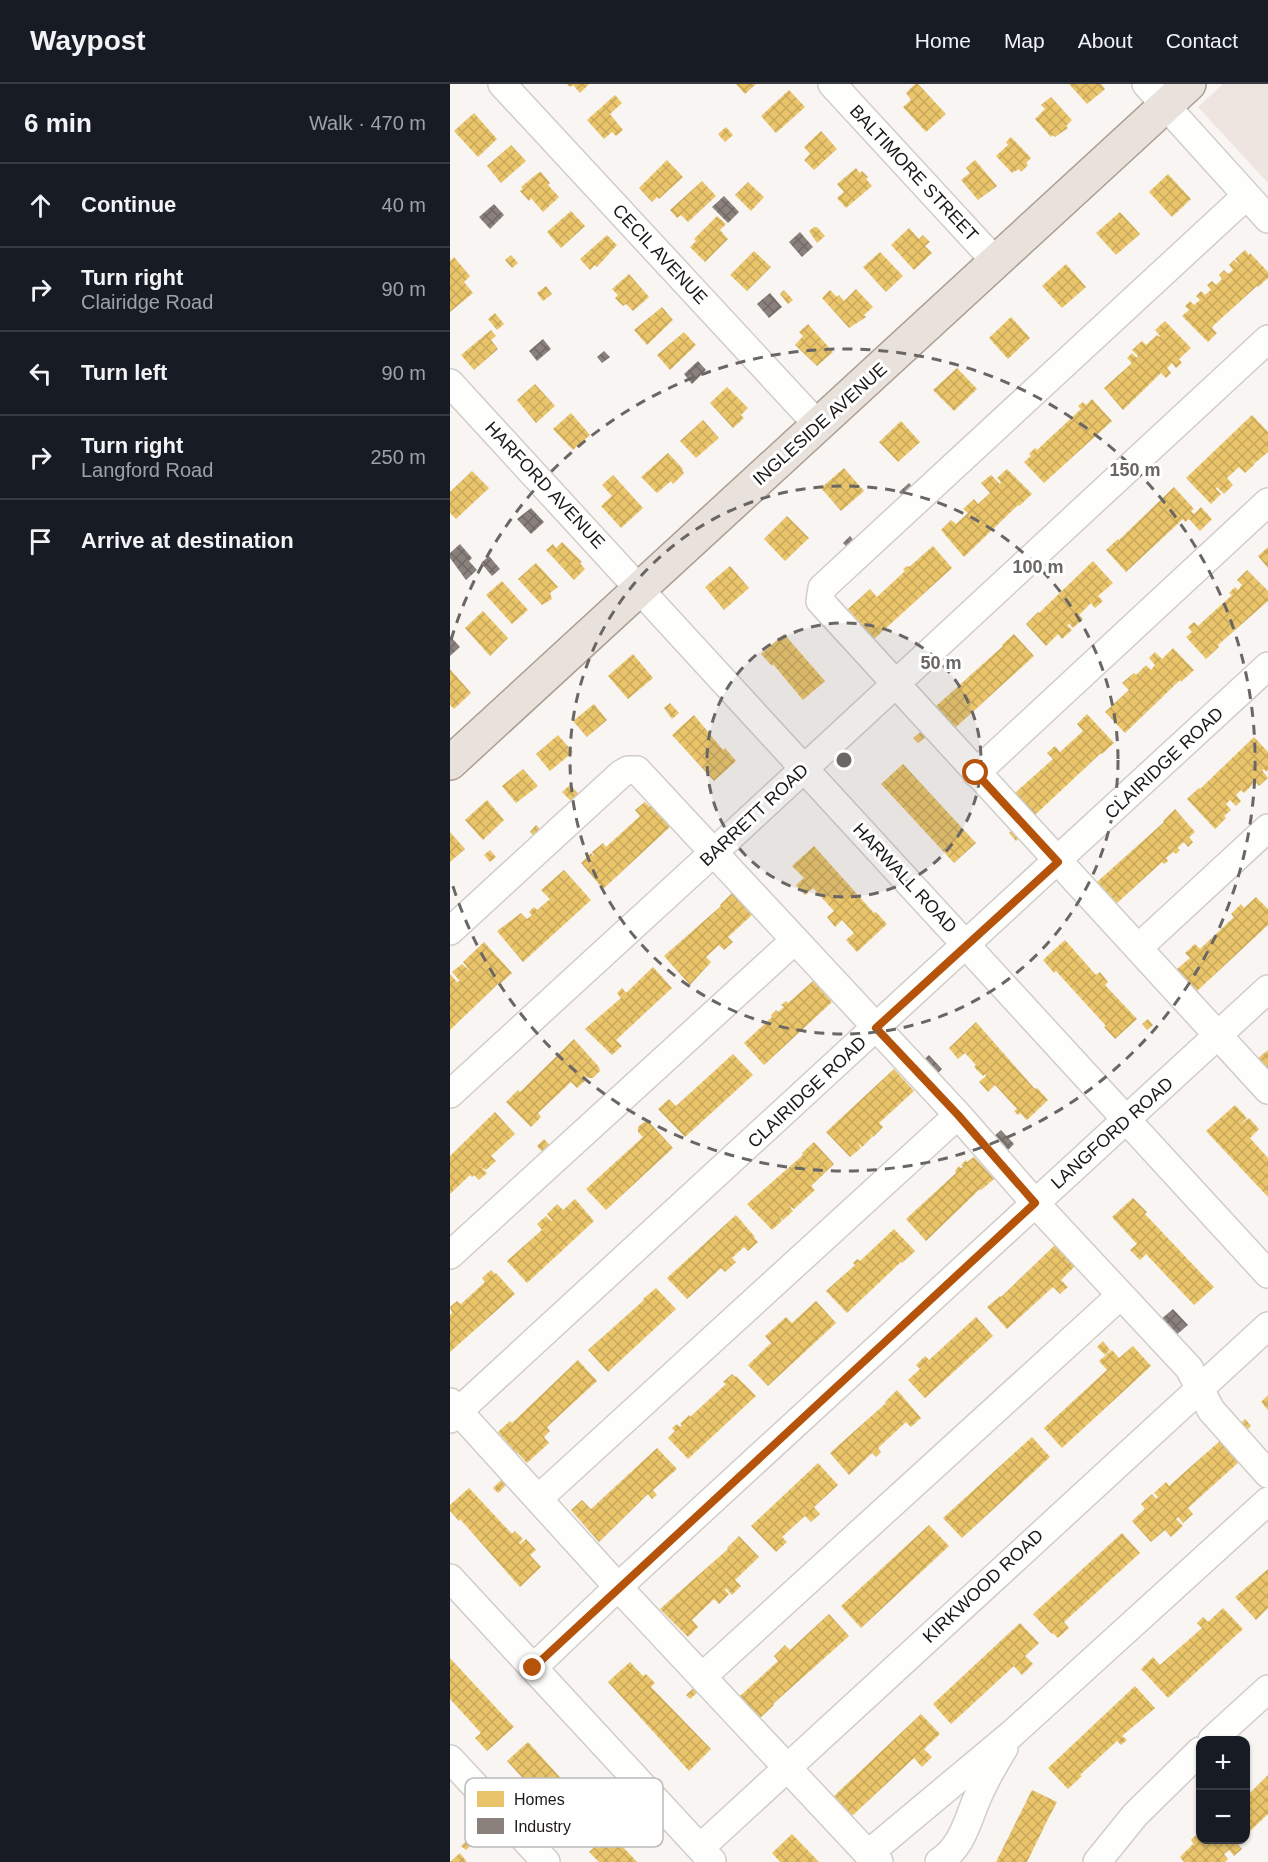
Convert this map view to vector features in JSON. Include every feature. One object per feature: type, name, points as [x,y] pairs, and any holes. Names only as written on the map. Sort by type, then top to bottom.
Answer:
[{"type":"main road","name":"INGLESIDE AVENUE","points":[[453,754],[639,588],[996,262],[1155,95],[1189,84]]},
{"type":"street","name":"CECIL AVENUE","points":[[502,84],[818,425]]},
{"type":"street","name":"BALTIMORE STREET","points":[[832,84],[996,262]]},
{"type":"street","points":[[1155,95],[1268,219]]},
{"type":"street","points":[[1246,196],[822,588],[820,601],[823,607],[1268,1090]]},
{"type":"street","name":"BARRETT ROAD","points":[[450,1094],[1268,339]]},
{"type":"street","name":"HARFORD AVENUE","points":[[450,383],[639,588]]},
{"type":"street","points":[[976,773],[1268,502]]},
{"type":"street","name":"HARWALL ROAD","points":[[639,588],[1268,1274]]},
{"type":"street","name":"CLAIRIDGE ROAD","points":[[453,1410],[1058,862],[1268,666]]},
{"type":"street","points":[[450,931],[621,774],[628,770],[638,770],[1189,1368],[1211,1410],[1268,1474]]},
{"type":"street","points":[[1138,948],[1268,828]]},
{"type":"street","points":[[450,1255],[795,940]]},
{"type":"street","name":"LANGFORD ROAD","points":[[533,1668],[618,1587],[1268,989]]},
{"type":"street","points":[[538,1499],[958,1115]]},
{"type":"street","points":[[702,1677],[1122,1295]]},
{"type":"street","name":"KIRKWOOD ROAD","points":[[706,1855],[787,1768],[1268,1326]]},
{"type":"street","points":[[453,1410],[873,1858],[1268,1501]]},
{"type":"street","points":[[454,1590],[533,1668],[635,1778]]},
{"type":"street","points":[[1216,1736],[1268,1689]]},
{"type":"street","points":[[939,1862],[950,1854],[959,1842],[987,1776],[1014,1731]]},
{"type":"street","points":[[1096,1862],[1118,1833],[1196,1755]]},
{"type":"street","points":[[450,1759],[468,1778]]},
{"type":"street","points":[[663,1809],[706,1855]]},
{"type":"street","points":[[532,1847],[546,1862]]},
{"type":"shaded area","points":[[1223,84],[1268,84],[1268,183],[1198,107]]},
{"type":"building: Homes","points":[[567,84],[589,84],[580,93],[573,85],[570,87]]},
{"type":"building: Homes","points":[[736,84],[756,84],[745,94]]},
{"type":"building: Homes","points":[[918,84],[946,114],[926,132],[903,107],[911,100],[906,93]]},
{"type":"building: Homes","points":[[1069,84],[1101,84],[1105,89],[1087,104]]},
{"type":"building: Homes","points":[[789,90],[805,107],[776,133],[761,116]]},
{"type":"building: Homes","points":[[615,95],[622,103],[610,114],[623,130],[616,136],[612,132],[604,139],[587,120]]},
{"type":"building: Homes","points":[[1051,97],[1072,120],[1066,126],[1068,128],[1055,137],[1053,135],[1051,137],[1035,119],[1045,109],[1041,105]]},
{"type":"building: Homes","points":[[474,113],[497,139],[478,157],[454,131]]},
{"type":"building: Homes","points":[[726,127],[733,135],[725,142],[718,134]]},
{"type":"building: Homes","points":[[821,131],[837,149],[814,170],[804,160],[810,154],[804,147]]},
{"type":"building: Homes","points":[[1011,137],[1031,158],[1021,172],[1019,169],[1012,173],[996,156],[1008,145],[1006,142]]},
{"type":"building: Homes","points":[[511,145],[526,161],[501,183],[487,166]]},
{"type":"building: Homes","points":[[667,160],[683,177],[659,199],[657,197],[652,202],[639,188]]},
{"type":"building: Homes","points":[[975,160],[997,186],[978,200],[961,180],[970,173],[966,168]]},
{"type":"building: Homes","points":[[856,168],[868,177],[866,179],[872,186],[846,208],[837,198],[844,192],[837,184]]},
{"type":"building: Homes","points":[[541,172],[550,183],[548,185],[559,197],[543,212],[531,198],[529,201],[520,191],[523,189],[521,187]]},
{"type":"building: Homes","points":[[1168,174],[1191,199],[1172,217],[1149,192]]},
{"type":"building: Homes","points":[[702,181],[716,196],[688,222],[681,215],[677,218],[670,210]]},
{"type":"building: Homes","points":[[748,182],[764,197],[751,211],[735,195]]},
{"type":"building: Homes","points":[[571,211],[585,226],[561,248],[547,232]]},
{"type":"building: Homes","points":[[1120,212],[1140,234],[1116,255],[1096,233]]},
{"type":"building: Homes","points":[[717,216],[726,224],[720,230],[728,239],[705,262],[690,247],[696,241],[694,239]]},
{"type":"building: Homes","points":[[817,227],[825,236],[817,243],[809,231]]},
{"type":"building: Homes","points":[[909,228],[919,239],[923,235],[930,242],[925,246],[932,253],[914,270],[891,245]]},
{"type":"building: Homes","points":[[607,235],[617,245],[597,267],[595,265],[590,270],[580,259]]},
{"type":"building: Homes","points":[[1245,250],[1268,272],[1268,278],[1214,325],[1212,328],[1217,333],[1208,342],[1182,316],[1189,310],[1185,306],[1190,301],[1194,305],[1200,300],[1196,296],[1201,291],[1205,295],[1211,290],[1207,285],[1212,281],[1216,285],[1222,279],[1219,275],[1224,270],[1228,274],[1233,270],[1229,265],[1234,260],[1239,264],[1235,259]]},
{"type":"building: Homes","points":[[754,251],[771,267],[747,291],[730,275]]},
{"type":"building: Homes","points":[[880,252],[903,276],[886,292],[863,267]]},
{"type":"building: Homes","points":[[511,255],[518,263],[512,268],[505,260]]},
{"type":"building: Homes","points":[[454,257],[470,276],[464,282],[473,293],[450,312],[450,261]]},
{"type":"building: Homes","points":[[1066,264],[1086,287],[1062,308],[1042,286]]},
{"type":"building: Homes","points":[[629,274],[649,297],[633,311],[626,304],[623,306],[615,298],[618,295],[612,289]]},
{"type":"building: Homes","points":[[546,286],[552,294],[543,301],[537,293]]},
{"type":"building: Homes","points":[[856,289],[873,307],[864,315],[866,317],[849,328],[822,298],[830,290],[844,301]]},
{"type":"building: Homes","points":[[784,290],[793,300],[788,304],[780,294]]},
{"type":"building: Homes","points":[[662,307],[673,320],[647,345],[634,330]]},
{"type":"building: Homes","points":[[495,313],[504,324],[497,330],[488,319]]},
{"type":"building: Homes","points":[[1011,317],[1030,338],[1008,359],[989,338]]},
{"type":"building: Homes","points":[[1165,321],[1191,348],[1179,359],[1182,363],[1176,368],[1172,363],[1167,368],[1171,373],[1166,378],[1161,373],[1123,410],[1104,388],[1132,363],[1127,358],[1132,353],[1137,358],[1138,356],[1132,350],[1142,341],[1146,345],[1157,335],[1160,336],[1155,330]]},
{"type":"building: Homes","points":[[808,324],[833,352],[817,366],[795,345],[803,336],[799,332]]},
{"type":"building: Homes","points":[[491,330],[496,336],[491,340],[498,349],[474,370],[461,355]]},
{"type":"building: Homes","points":[[684,332],[696,345],[670,370],[657,355]]},
{"type":"building: Homes","points":[[957,368],[977,389],[954,411],[933,390]]},
{"type":"building: Homes","points":[[535,384],[555,406],[536,423],[517,400]]},
{"type":"building: Homes","points":[[727,387],[748,408],[741,415],[744,418],[733,428],[710,403]]},
{"type":"building: Homes","points":[[1092,399],[1112,421],[1044,483],[1024,462],[1035,448],[1037,450],[1081,409],[1078,406],[1083,402],[1086,405]]},
{"type":"building: Homes","points":[[571,413],[590,435],[573,450],[553,429]]},
{"type":"building: Homes","points":[[1252,415],[1268,432],[1268,452],[1255,463],[1250,457],[1255,464],[1245,473],[1239,467],[1227,478],[1233,485],[1224,494],[1217,487],[1216,489],[1221,494],[1211,504],[1186,478]]},
{"type":"building: Homes","points":[[703,420],[719,438],[696,458],[680,441]]},
{"type":"building: Homes","points":[[901,421],[920,442],[898,462],[879,442]]},
{"type":"building: Homes","points":[[668,453],[684,473],[673,484],[671,481],[657,493],[641,477]]},
{"type":"building: Homes","points":[[844,468],[864,491],[841,511],[821,488]]},
{"type":"building: Homes","points":[[1007,469],[1032,494],[964,557],[941,530],[951,520],[956,524],[968,513],[963,509],[974,499],[978,504],[990,493],[981,483],[991,475],[1000,484],[997,478]]},
{"type":"building: Homes","points":[[472,471],[489,488],[456,519],[450,513],[450,492]]},
{"type":"building: Homes","points":[[613,475],[643,508],[621,528],[601,506],[612,496],[602,485]]},
{"type":"building: Homes","points":[[1174,487],[1194,509],[1191,511],[1194,514],[1201,507],[1212,519],[1200,531],[1189,519],[1185,522],[1183,519],[1126,572],[1106,550]]},
{"type":"building: Homes","points":[[787,516],[809,538],[785,561],[764,539]]},
{"type":"building: Homes","points":[[562,542],[582,562],[580,563],[585,569],[574,580],[546,550],[553,544],[556,548]]},
{"type":"building: Homes","points":[[933,546],[952,568],[874,639],[848,609],[870,589],[877,597],[905,571],[903,569],[909,567]]},
{"type":"building: Homes","points":[[1268,547],[1268,568],[1258,556]]},
{"type":"building: Homes","points":[[1093,561],[1113,583],[1098,596],[1103,601],[1095,608],[1091,603],[1079,615],[1083,619],[1073,628],[1067,625],[1072,630],[1062,639],[1058,634],[1046,646],[1026,624]]},
{"type":"building: Homes","points":[[536,563],[558,587],[550,593],[552,599],[542,605],[518,579]]},
{"type":"building: Homes","points":[[730,566],[749,588],[724,610],[705,587]]},
{"type":"building: Homes","points":[[1247,570],[1268,591],[1268,601],[1218,645],[1219,647],[1206,659],[1186,637],[1192,632],[1188,627],[1194,622],[1198,626],[1232,595],[1229,593],[1235,587],[1238,590],[1242,585],[1237,580]]},
{"type":"building: Homes","points":[[502,581],[528,610],[512,624],[486,595]]},
{"type":"building: Homes","points":[[483,611],[508,638],[490,656],[465,628]]},
{"type":"building: Homes","points":[[784,634],[825,681],[803,700],[773,664],[772,666],[761,654]]},
{"type":"building: Homes","points":[[1014,634],[1034,656],[955,728],[935,707]]},
{"type":"building: Homes","points":[[1173,648],[1194,670],[1181,682],[1180,680],[1125,733],[1105,712],[1129,690],[1122,683],[1134,673],[1136,675],[1146,665],[1151,670],[1155,665],[1149,658],[1155,652],[1162,659]]},
{"type":"building: Homes","points":[[633,654],[653,678],[628,699],[608,676]]},
{"type":"building: Homes","points":[[450,669],[471,693],[454,709],[450,705]]},
{"type":"building: Homes","points":[[670,703],[679,713],[672,719],[664,708]]},
{"type":"building: Homes","points":[[594,704],[607,720],[587,737],[573,721]]},
{"type":"building: Homes","points":[[1087,714],[1114,743],[1035,815],[1015,793],[1053,759],[1047,753],[1055,746],[1060,752],[1083,731],[1077,724]]},
{"type":"building: Homes","points":[[694,715],[723,750],[725,748],[736,761],[714,781],[672,735]]},
{"type":"building: Homes","points":[[923,730],[927,736],[918,743],[913,738]]},
{"type":"building: Homes","points":[[558,735],[573,752],[550,771],[536,754]]},
{"type":"building: Homes","points":[[1254,737],[1268,752],[1268,770],[1266,772],[1262,770],[1268,778],[1259,786],[1253,779],[1254,783],[1244,793],[1241,790],[1236,795],[1241,801],[1236,806],[1230,800],[1226,804],[1231,810],[1215,829],[1187,799]]},
{"type":"building: Homes","points":[[903,764],[976,843],[954,863],[881,784]]},
{"type":"building: Homes","points":[[523,769],[538,786],[516,803],[502,786]]},
{"type":"building: Homes","points":[[570,785],[580,795],[572,802],[562,792]]},
{"type":"building: Homes","points":[[487,800],[504,820],[483,840],[465,820]]},
{"type":"building: Homes","points":[[645,802],[650,807],[651,805],[670,827],[603,889],[581,863],[591,853],[594,857],[592,852],[603,843],[606,847],[640,816],[635,810]]},
{"type":"building: Homes","points":[[1175,809],[1195,832],[1189,837],[1193,842],[1188,847],[1184,842],[1177,848],[1180,850],[1176,854],[1173,852],[1166,858],[1168,861],[1164,864],[1162,862],[1117,903],[1097,882],[1164,822]]},
{"type":"building: Homes","points":[[536,825],[543,832],[536,838],[530,832]]},
{"type":"building: Homes","points":[[1016,827],[1023,834],[1016,841],[1009,833]]},
{"type":"building: Homes","points":[[450,832],[465,849],[450,862]]},
{"type":"building: Homes","points":[[814,846],[874,913],[876,912],[887,924],[857,952],[846,940],[854,933],[842,920],[835,927],[827,917],[834,911],[813,888],[805,895],[796,885],[804,878],[792,866]]},
{"type":"building: Homes","points":[[490,850],[496,857],[490,862],[484,855]]},
{"type":"building: Homes","points":[[564,870],[591,900],[523,962],[497,931],[521,913],[527,919],[532,915],[529,912],[534,907],[537,910],[550,899],[541,890]]},
{"type":"building: Homes","points":[[732,893],[752,915],[728,937],[733,942],[724,950],[719,945],[706,957],[711,962],[690,985],[664,956],[721,906]]},
{"type":"building: Homes","points":[[1256,897],[1268,909],[1268,925],[1197,991],[1177,969],[1190,958],[1185,953],[1195,944],[1200,949],[1234,917],[1231,914],[1241,904],[1244,908]]},
{"type":"building: Homes","points":[[1065,940],[1096,975],[1100,972],[1108,982],[1105,985],[1137,1019],[1115,1039],[1056,971],[1054,973],[1043,960]]},
{"type":"building: Homes","points":[[484,942],[512,973],[450,1030],[450,974],[457,982],[460,981],[452,972],[462,964],[470,971],[463,962]]},
{"type":"building: Homes","points":[[653,967],[672,988],[616,1040],[622,1046],[612,1055],[585,1029],[621,998],[617,993],[622,988],[626,993]]},
{"type":"building: Homes","points":[[813,981],[832,1002],[764,1065],[744,1043],[772,1017],[771,1015],[776,1010],[778,1012],[784,1007],[781,1005],[786,1001],[788,1003]]},
{"type":"building: Homes","points":[[1148,1019],[1153,1025],[1147,1030],[1142,1024]]},
{"type":"building: Homes","points":[[976,1022],[1035,1089],[1037,1088],[1048,1100],[1027,1120],[1014,1111],[1017,1109],[995,1085],[988,1092],[979,1082],[986,1076],[985,1074],[983,1076],[974,1067],[976,1065],[965,1053],[958,1059],[949,1048]]},
{"type":"building: Homes","points":[[574,1039],[600,1071],[593,1078],[588,1078],[583,1073],[587,1079],[577,1088],[571,1082],[538,1113],[541,1117],[531,1127],[506,1102],[518,1090],[520,1092]]},
{"type":"building: Homes","points":[[1268,1050],[1268,1068],[1258,1058]]},
{"type":"building: Homes","points":[[733,1054],[753,1075],[685,1137],[658,1109],[669,1099],[676,1106]]},
{"type":"building: Homes","points":[[894,1069],[914,1091],[879,1123],[883,1127],[873,1137],[869,1132],[872,1137],[862,1147],[857,1142],[861,1148],[850,1157],[826,1132]]},
{"type":"building: Homes","points":[[1235,1105],[1247,1118],[1238,1126],[1249,1118],[1259,1129],[1250,1138],[1268,1158],[1268,1197],[1206,1131]]},
{"type":"building: Homes","points":[[495,1112],[515,1134],[491,1156],[496,1161],[486,1170],[480,1166],[487,1173],[479,1180],[474,1175],[472,1177],[470,1175],[450,1194],[450,1156]]},
{"type":"building: Homes","points":[[644,1122],[649,1122],[673,1148],[606,1210],[586,1189],[643,1137],[638,1132],[638,1127]]},
{"type":"building: Homes","points":[[544,1139],[551,1147],[544,1154],[537,1146]]},
{"type":"building: Homes","points":[[814,1142],[834,1164],[811,1186],[815,1190],[794,1209],[789,1206],[793,1211],[783,1220],[779,1216],[782,1221],[772,1230],[747,1204],[803,1155],[802,1153]]},
{"type":"building: Homes","points":[[974,1157],[994,1179],[980,1189],[926,1241],[906,1219],[956,1173],[959,1166],[963,1167],[961,1165],[966,1160],[967,1162]]},
{"type":"building: Homes","points":[[1133,1198],[1147,1212],[1145,1214],[1214,1287],[1194,1305],[1146,1254],[1140,1260],[1130,1250],[1137,1244],[1112,1217]]},
{"type":"building: Homes","points":[[575,1199],[594,1221],[527,1283],[507,1261],[542,1230],[537,1224],[546,1216],[552,1220],[547,1214],[557,1204],[563,1210]]},
{"type":"building: Homes","points":[[736,1215],[758,1242],[748,1251],[744,1247],[732,1258],[736,1262],[725,1272],[721,1268],[687,1299],[667,1278]]},
{"type":"building: Homes","points":[[894,1229],[915,1251],[847,1313],[826,1291],[855,1265],[853,1263],[857,1259],[860,1261]]},
{"type":"building: Homes","points":[[1055,1245],[1075,1266],[1061,1280],[1068,1287],[1060,1294],[1053,1287],[1007,1329],[987,1307],[1001,1297]]},
{"type":"building: Homes","points":[[491,1270],[515,1294],[450,1352],[450,1315],[452,1313],[450,1307],[457,1301],[461,1304],[485,1282],[482,1278]]},
{"type":"building: Homes","points":[[656,1288],[676,1309],[608,1372],[588,1350]]},
{"type":"building: Homes","points":[[816,1301],[836,1323],[768,1386],[748,1365],[771,1343],[765,1336],[786,1317],[792,1323]]},
{"type":"building: Homes","points":[[976,1317],[993,1336],[925,1398],[908,1380],[920,1369],[916,1365],[925,1356],[929,1360]]},
{"type":"building: Homes","points":[[1103,1341],[1110,1350],[1105,1355],[1097,1347]]},
{"type":"building: Homes","points":[[1133,1346],[1151,1366],[1062,1448],[1044,1428],[1107,1370],[1099,1361],[1112,1350],[1119,1358]]},
{"type":"building: Homes","points":[[578,1360],[597,1381],[547,1427],[550,1431],[544,1437],[549,1443],[527,1463],[518,1453],[512,1458],[507,1452],[512,1448],[498,1432],[510,1421],[512,1423]]},
{"type":"building: Homes","points":[[732,1374],[756,1396],[688,1459],[668,1438],[675,1431],[672,1428],[677,1424],[680,1427],[689,1415],[690,1417],[726,1384],[723,1382]]},
{"type":"building: Homes","points":[[897,1390],[921,1418],[911,1427],[906,1422],[878,1448],[881,1452],[876,1457],[872,1453],[849,1475],[830,1453],[886,1403]]},
{"type":"building: Homes","points":[[1268,1395],[1268,1410],[1261,1402]]},
{"type":"building: Homes","points":[[1245,1419],[1251,1426],[1245,1432],[1239,1425]]},
{"type":"building: Homes","points":[[1032,1437],[1050,1457],[962,1538],[943,1518]]},
{"type":"building: Homes","points":[[1221,1440],[1240,1461],[1188,1508],[1193,1514],[1183,1523],[1178,1517],[1176,1519],[1183,1526],[1171,1537],[1165,1530],[1151,1542],[1132,1521],[1145,1509],[1141,1504],[1152,1494],[1156,1499],[1158,1497],[1154,1493],[1166,1482],[1169,1486]]},
{"type":"building: Homes","points":[[657,1448],[677,1469],[653,1490],[657,1495],[652,1499],[648,1494],[599,1542],[571,1510],[582,1500],[591,1509]]},
{"type":"building: Homes","points":[[818,1463],[838,1485],[814,1507],[820,1514],[811,1522],[805,1516],[782,1537],[787,1542],[776,1552],[751,1526]]},
{"type":"building: Homes","points":[[503,1478],[508,1483],[498,1493],[493,1488]]},
{"type":"building: Homes","points":[[469,1488],[512,1534],[515,1531],[523,1539],[520,1544],[526,1539],[536,1550],[530,1555],[541,1567],[520,1587],[460,1519],[459,1521],[450,1511],[450,1505]]},
{"type":"building: Homes","points":[[929,1525],[949,1546],[861,1628],[841,1606]]},
{"type":"building: Homes","points":[[1122,1533],[1140,1553],[1064,1622],[1069,1628],[1058,1638],[1033,1614]]},
{"type":"building: Homes","points":[[739,1536],[759,1557],[735,1580],[741,1586],[732,1595],[726,1588],[729,1594],[719,1604],[714,1599],[692,1620],[698,1627],[688,1637],[660,1609],[728,1549]]},
{"type":"building: Homes","points":[[1268,1569],[1268,1608],[1256,1620],[1235,1597]]},
{"type":"building: Homes","points":[[1223,1608],[1243,1629],[1168,1698],[1141,1669],[1153,1657],[1160,1665],[1202,1628],[1197,1623],[1203,1617],[1208,1622]]},
{"type":"building: Homes","points":[[829,1614],[849,1636],[760,1718],[740,1696],[778,1661],[774,1656],[785,1645],[790,1650]]},
{"type":"building: Homes","points":[[1020,1623],[1039,1643],[1025,1656],[1033,1664],[1022,1675],[1014,1666],[951,1724],[933,1704]]},
{"type":"building: Homes","points":[[450,1658],[514,1727],[487,1751],[475,1738],[481,1733],[450,1699]]},
{"type":"building: Homes","points":[[630,1662],[643,1676],[646,1674],[655,1683],[651,1687],[711,1749],[689,1771],[608,1682]]},
{"type":"building: Homes","points":[[696,1686],[700,1690],[690,1699],[686,1695]]},
{"type":"building: Homes","points":[[1135,1686],[1155,1708],[1122,1736],[1127,1740],[1121,1745],[1117,1741],[1068,1789],[1048,1768]]},
{"type":"building: Homes","points":[[921,1714],[940,1734],[924,1749],[932,1757],[922,1767],[914,1758],[852,1816],[834,1796]]},
{"type":"building: Homes","points":[[528,1742],[561,1778],[523,1778],[507,1761]]},
{"type":"building: Homes","points":[[1268,1775],[1268,1814],[1250,1831],[1250,1793]]},
{"type":"building: Homes","points":[[1032,1790],[1057,1802],[1027,1862],[996,1862]]},
{"type":"building: Homes","points":[[792,1834],[819,1862],[780,1862],[772,1853]]},
{"type":"building: Homes","points":[[1196,1835],[1196,1844],[1238,1844],[1242,1849],[1234,1856],[1229,1850],[1224,1854],[1228,1859],[1225,1862],[1184,1862],[1180,1857],[1193,1844],[1195,1846],[1191,1840]]},
{"type":"building: Homes","points":[[594,1847],[623,1847],[637,1862],[599,1862],[589,1852]]},
{"type":"building: Homes","points":[[460,1853],[467,1862],[450,1862]]},
{"type":"building: Industry","points":[[724,196],[739,212],[728,223],[712,207]]},
{"type":"building: Industry","points":[[494,204],[504,215],[490,229],[479,217]]},
{"type":"building: Industry","points":[[800,232],[813,247],[802,257],[789,242]]},
{"type":"building: Industry","points":[[770,293],[782,307],[769,318],[757,304]]},
{"type":"building: Industry","points":[[543,339],[551,349],[537,361],[529,351]]},
{"type":"building: Industry","points":[[604,351],[610,357],[602,363],[597,357]]},
{"type":"building: Industry","points":[[698,361],[706,370],[692,384],[684,374]]},
{"type":"building: Industry","points":[[909,483],[915,490],[905,499],[899,492]]},
{"type":"building: Industry","points":[[531,508],[544,522],[531,534],[517,519]]},
{"type":"building: Industry","points":[[850,536],[857,544],[850,550],[843,543]]},
{"type":"building: Industry","points":[[460,544],[472,558],[469,561],[477,570],[466,580],[450,558],[450,553]]},
{"type":"building: Industry","points":[[489,556],[500,569],[492,576],[481,563]]},
{"type":"building: Industry","points":[[450,636],[460,647],[450,656]]},
{"type":"building: Industry","points":[[929,1055],[942,1069],[934,1077],[921,1062]]},
{"type":"building: Industry","points":[[1001,1130],[1014,1144],[1005,1153],[992,1138]]},
{"type":"building: Industry","points":[[1173,1309],[1188,1325],[1175,1336],[1160,1320]]},
{"type":"route","points":[[533,1668],[1035,1203],[958,1115],[876,1028],[1058,862],[976,773]]}]
